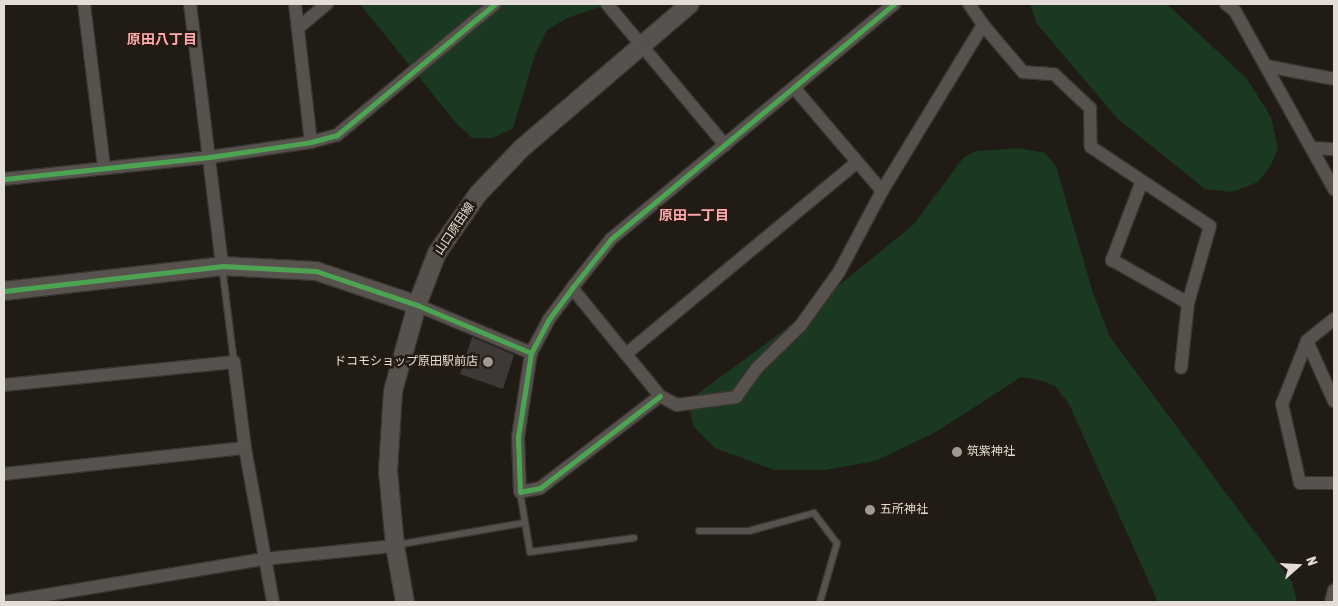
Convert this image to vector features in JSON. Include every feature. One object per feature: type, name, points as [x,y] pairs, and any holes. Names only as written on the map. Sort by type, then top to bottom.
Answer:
[{"type":"main road","name":"山口原田線","points":[[405,602],[395,546],[388,471],[393,391],[417,305],[437,253],[478,194],[522,148],[690,4]]},
{"type":"main road","points":[[4,291],[222,266],[316,271],[417,305]]},
{"type":"street","points":[[84,4],[104,168]]},
{"type":"street","points":[[190,4],[222,266]]},
{"type":"street","points":[[295,4],[311,142]]},
{"type":"street","points":[[298,28],[327,4]]},
{"type":"street","points":[[4,179],[210,157],[311,142],[337,135],[496,4]]},
{"type":"street","points":[[607,4],[640,46],[725,145]]},
{"type":"street","points":[[660,396],[540,488],[520,492],[518,437],[531,353],[549,319],[572,288],[611,240],[894,4]]},
{"type":"street","points":[[969,4],[983,25],[1023,72],[1054,74],[1090,108],[1092,147],[1210,226],[1188,303],[1180,368]]},
{"type":"street","points":[[1226,4],[1235,11],[1334,189]]},
{"type":"street","points":[[572,288],[660,396],[677,405],[736,397],[758,367],[801,325],[839,272],[882,191],[983,25]]},
{"type":"street","points":[[1266,66],[1334,79]]},
{"type":"street","points":[[794,89],[855,164],[882,191]]},
{"type":"street","points":[[1312,148],[1334,149]]},
{"type":"street","points":[[626,354],[855,164]]},
{"type":"street","points":[[1142,181],[1112,260],[1188,303]]},
{"type":"street","points":[[417,305],[531,353]]},
{"type":"street","points":[[1334,320],[1307,341],[1282,404],[1300,483],[1334,483]]},
{"type":"street","points":[[1307,341],[1334,401]]},
{"type":"street","points":[[4,385],[234,362],[245,448],[273,602]]},
{"type":"street","points":[[4,474],[245,448]]},
{"type":"street","points":[[4,602],[264,559],[395,546]]},
{"type":"street","points":[[1331,602],[1334,590]]},
{"type":"lane","points":[[222,266],[234,362]]},
{"type":"lane","points":[[520,492],[530,552],[634,538]]},
{"type":"lane","points":[[699,531],[749,531],[814,513],[837,543],[820,602]]},
{"type":"lane","points":[[395,546],[524,523]]},
{"type":"green space","points":[[360,4],[609,4],[567,18],[547,30],[535,55],[513,128],[492,138],[472,138],[456,123]]},
{"type":"green space","points":[[1030,4],[1167,4],[1247,79],[1271,117],[1278,148],[1271,165],[1258,182],[1232,192],[1205,189],[1117,118],[1037,24]]},
{"type":"green space","points":[[1019,148],[1045,153],[1056,166],[1093,293],[1110,337],[1292,582],[1297,602],[1158,602],[1069,404],[1055,386],[1039,380],[1021,377],[936,432],[875,461],[825,470],[774,470],[715,448],[693,426],[689,400],[783,331],[913,225],[964,157],[977,151]]},
{"type":"building","name":"ドコモショップ原田駅前店","points":[[472,337],[514,355],[503,389],[460,374]]},
{"type":"cycle path","points":[[4,179],[210,157],[311,142],[337,135],[495,4]]},
{"type":"cycle path","points":[[660,396],[540,488],[520,492],[518,437],[531,353],[549,319],[572,288],[611,239],[894,4]]},
{"type":"cycle path","points":[[4,291],[222,266],[316,271],[417,305],[531,353]]},
{"type":"place","name":"ドコモショップ原田駅前店","points":[[488,362]]},
{"type":"place","name":"筑紫神社","points":[[957,452]]},
{"type":"place","name":"五所神社","points":[[870,510]]},
{"type":"district","name":"原田八丁目","points":[[162,39]]},
{"type":"district","name":"原田一丁目","points":[[694,215]]}]
